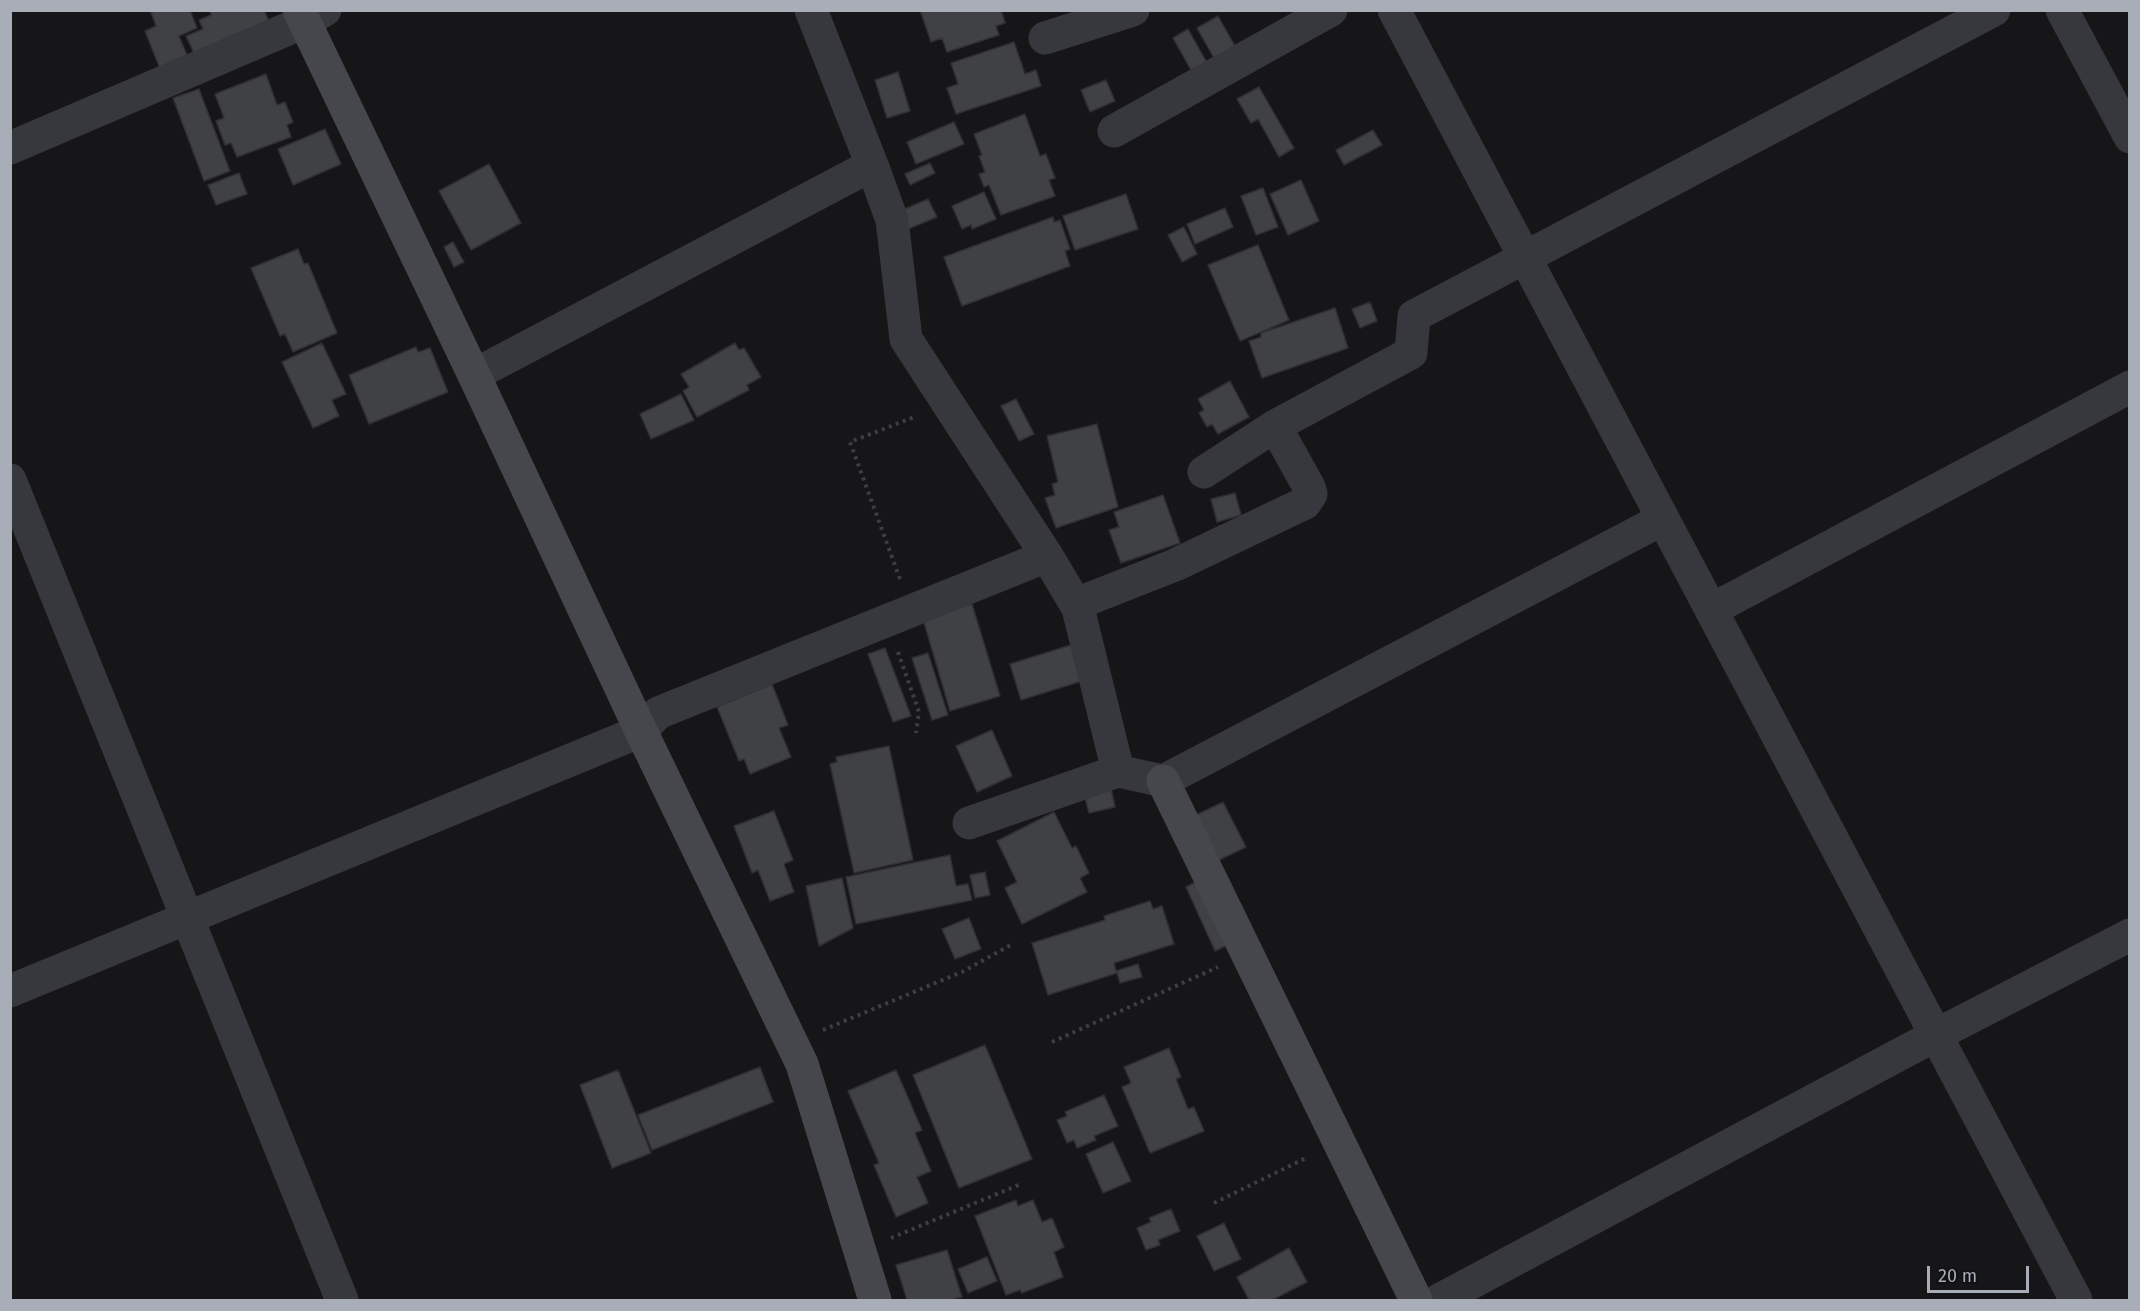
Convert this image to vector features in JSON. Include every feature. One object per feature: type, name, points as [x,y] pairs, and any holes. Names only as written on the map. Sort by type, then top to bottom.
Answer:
[{"type":"street","points":[[811,10],[892,220],[906,339],[1076,604],[1118,771]]},
{"type":"street","points":[[1045,38],[1133,10]]},
{"type":"street","points":[[1114,130],[1331,10]]},
{"type":"street","points":[[1394,10],[2076,1300]]},
{"type":"street","points":[[1204,472],[1275,426],[1411,353],[1414,316],[1526,259],[1994,10]]},
{"type":"street","points":[[2062,10],[2130,137]]},
{"type":"street","points":[[10,148],[309,14],[474,375],[641,731],[802,1064],[874,1300]]},
{"type":"street","points":[[474,375],[872,165]]},
{"type":"street","points":[[1712,610],[2130,387]]},
{"type":"street","points":[[1076,604],[1174,565],[1305,503],[1311,494],[1309,487],[1275,426]]},
{"type":"street","points":[[10,480],[342,1300]]},
{"type":"street","points":[[969,823],[1118,771],[1162,781],[1663,519]]},
{"type":"street","points":[[10,991],[641,731],[658,713],[1047,556]]},
{"type":"street","points":[[1162,781],[1416,1300]]},
{"type":"street","points":[[1439,1300],[1936,1035],[2130,935]]},
{"type":"path","points":[[916,733],[919,712],[899,616],[850,442],[948,404]]},
{"type":"path","points":[[792,1043],[964,971],[1014,943]]},
{"type":"path","points":[[1052,1042],[1247,954]]},
{"type":"path","points":[[1214,1203],[1339,1142]]},
{"type":"path","points":[[859,1251],[1021,1184]]},
{"type":"building","points":[[150,10],[190,10],[197,28],[179,36],[190,62],[162,74],[145,31],[156,26]]},
{"type":"building","points":[[264,10],[272,28],[198,62],[186,36],[203,29],[199,20],[211,15],[210,11]]},
{"type":"building","points":[[920,10],[1001,10],[1005,23],[996,26],[999,35],[947,52],[942,38],[931,42]]},
{"type":"building","points":[[1218,16],[1240,55],[1219,67],[1197,28]]},
{"type":"building","points":[[1188,29],[1211,70],[1196,79],[1173,38]]},
{"type":"building","points":[[1014,42],[1025,74],[1036,70],[1041,86],[956,114],[947,88],[958,84],[951,63]]},
{"type":"building","points":[[898,72],[910,111],[887,118],[875,80]]},
{"type":"building","points":[[266,74],[277,105],[285,102],[293,122],[287,125],[291,137],[237,157],[231,143],[225,145],[216,121],[224,118],[215,94]]},
{"type":"building","points":[[1106,80],[1115,101],[1090,112],[1081,90]]},
{"type":"building","points":[[1259,87],[1294,148],[1279,157],[1258,119],[1251,123],[1237,99]]},
{"type":"building","points":[[199,89],[230,171],[204,181],[173,98]]},
{"type":"building","points":[[1025,114],[1040,156],[1046,154],[1055,178],[1049,180],[1055,196],[1001,215],[989,185],[984,187],[979,174],[985,172],[979,156],[982,155],[974,134]]},
{"type":"building","points":[[954,122],[964,144],[916,164],[907,142]]},
{"type":"building","points":[[325,129],[341,164],[293,185],[278,149]]},
{"type":"building","points":[[1373,130],[1382,145],[1344,165],[1336,150]]},
{"type":"building","points":[[930,163],[935,173],[910,185],[905,174]]},
{"type":"building","points":[[489,164],[521,223],[471,250],[439,191]]},
{"type":"building","points":[[239,173],[247,194],[216,205],[208,185]]},
{"type":"building","points":[[1301,180],[1319,221],[1288,235],[1270,194]]},
{"type":"building","points":[[1263,188],[1278,227],[1256,235],[1241,196]]},
{"type":"building","points":[[984,192],[996,219],[972,229],[971,225],[962,229],[952,206]]},
{"type":"building","points":[[1126,194],[1138,229],[1075,250],[1063,216]]},
{"type":"building","points":[[928,199],[937,217],[908,229],[900,211]]},
{"type":"building","points":[[1225,208],[1233,227],[1195,244],[1187,224]]},
{"type":"building","points":[[1053,217],[1054,222],[1060,220],[1070,249],[1065,251],[1070,266],[962,306],[944,257]]},
{"type":"building","points":[[1184,227],[1197,254],[1182,262],[1168,235]]},
{"type":"building","points":[[453,242],[464,262],[454,267],[444,247]]},
{"type":"building","points":[[1258,245],[1289,320],[1240,341],[1208,265]]},
{"type":"building","points":[[298,249],[304,264],[308,263],[337,333],[293,352],[285,334],[280,336],[251,268]]},
{"type":"building","points":[[1370,302],[1377,321],[1360,328],[1352,309]]},
{"type":"building","points":[[1335,308],[1348,348],[1262,378],[1249,341],[1261,337],[1261,333]]},
{"type":"building","points":[[322,343],[346,394],[332,400],[339,416],[313,428],[282,362]]},
{"type":"building","points":[[735,343],[739,350],[744,348],[761,377],[747,385],[749,390],[697,417],[683,391],[689,387],[681,374]]},
{"type":"building","points":[[416,347],[418,352],[430,348],[448,392],[369,424],[349,375]]},
{"type":"building","points":[[1230,381],[1249,417],[1218,434],[1212,424],[1207,427],[1199,413],[1204,410],[1198,399]]},
{"type":"building","points":[[681,394],[694,420],[651,439],[640,414]]},
{"type":"building","points":[[1016,399],[1034,434],[1019,441],[1001,406]]},
{"type":"building","points":[[1097,424],[1118,507],[1056,528],[1045,498],[1055,495],[1052,484],[1058,482],[1047,436]]},
{"type":"building","points":[[1235,493],[1241,515],[1217,522],[1211,499]]},
{"type":"building","points":[[1163,495],[1180,543],[1121,563],[1109,530],[1119,527],[1114,512]]},
{"type":"building","points":[[972,604],[1000,696],[950,711],[923,619]]},
{"type":"building","points":[[1071,645],[1082,681],[1021,700],[1010,664]]},
{"type":"building","points":[[885,648],[911,716],[893,722],[868,654]]},
{"type":"building","points":[[928,653],[948,715],[932,720],[912,658]]},
{"type":"building","points":[[772,684],[788,725],[779,728],[791,757],[750,774],[744,759],[739,761],[717,707]]},
{"type":"building","points":[[992,730],[1012,776],[977,792],[956,746]]},
{"type":"building","points":[[889,746],[913,860],[854,873],[830,764],[837,762],[836,757]]},
{"type":"building","points":[[1110,784],[1115,807],[1089,813],[1083,791]]},
{"type":"building","points":[[1223,802],[1246,847],[1217,861],[1194,816]]},
{"type":"building","points":[[774,811],[793,860],[784,864],[794,892],[770,901],[758,870],[752,873],[734,826]]},
{"type":"building","points":[[1054,812],[1072,848],[1076,846],[1089,873],[1080,878],[1087,892],[1022,924],[1005,888],[1017,882],[997,841]]},
{"type":"building","points":[[950,855],[956,886],[968,884],[972,900],[856,924],[846,877]]},
{"type":"building","points":[[985,872],[990,895],[975,898],[970,875]]},
{"type":"building","points":[[842,878],[853,928],[819,946],[806,886]]},
{"type":"building","points":[[1202,879],[1232,943],[1215,951],[1186,887]]},
{"type":"building","points":[[1150,901],[1153,909],[1162,906],[1174,944],[1114,963],[1116,971],[1138,964],[1142,977],[1120,983],[1117,973],[1048,995],[1032,943],[1105,920],[1104,916]]},
{"type":"building","points":[[969,918],[981,949],[955,959],[942,929]]},
{"type":"building","points":[[985,1045],[1032,1159],[959,1188],[913,1075]]},
{"type":"building","points":[[1169,1048],[1181,1077],[1176,1079],[1188,1109],[1194,1107],[1204,1131],[1150,1153],[1122,1087],[1131,1083],[1124,1067]]},
{"type":"building","points":[[760,1067],[773,1102],[652,1150],[638,1115]]},
{"type":"building","points":[[618,1070],[651,1153],[612,1168],[580,1085]]},
{"type":"building","points":[[896,1070],[922,1130],[915,1133],[931,1171],[917,1177],[928,1203],[896,1217],[874,1165],[879,1163],[848,1091]]},
{"type":"building","points":[[1104,1095],[1118,1126],[1094,1136],[1096,1140],[1077,1148],[1074,1140],[1067,1143],[1057,1120],[1067,1116],[1065,1112]]},
{"type":"building","points":[[1113,1142],[1131,1181],[1103,1193],[1086,1154]]},
{"type":"building","points":[[1016,1200],[1018,1206],[1033,1200],[1042,1222],[1052,1218],[1064,1247],[1054,1252],[1063,1277],[1022,1293],[1020,1290],[1006,1295],[975,1216]]},
{"type":"building","points":[[1171,1209],[1180,1231],[1158,1240],[1160,1245],[1146,1250],[1137,1228],[1151,1222],[1149,1218]]},
{"type":"building","points":[[1224,1223],[1241,1259],[1214,1271],[1197,1236]]},
{"type":"building","points":[[1289,1248],[1307,1282],[1272,1300],[1249,1300],[1237,1277]]},
{"type":"building","points":[[947,1250],[962,1297],[950,1300],[907,1300],[896,1265]]},
{"type":"building","points":[[987,1257],[997,1281],[968,1293],[958,1269]]}]
